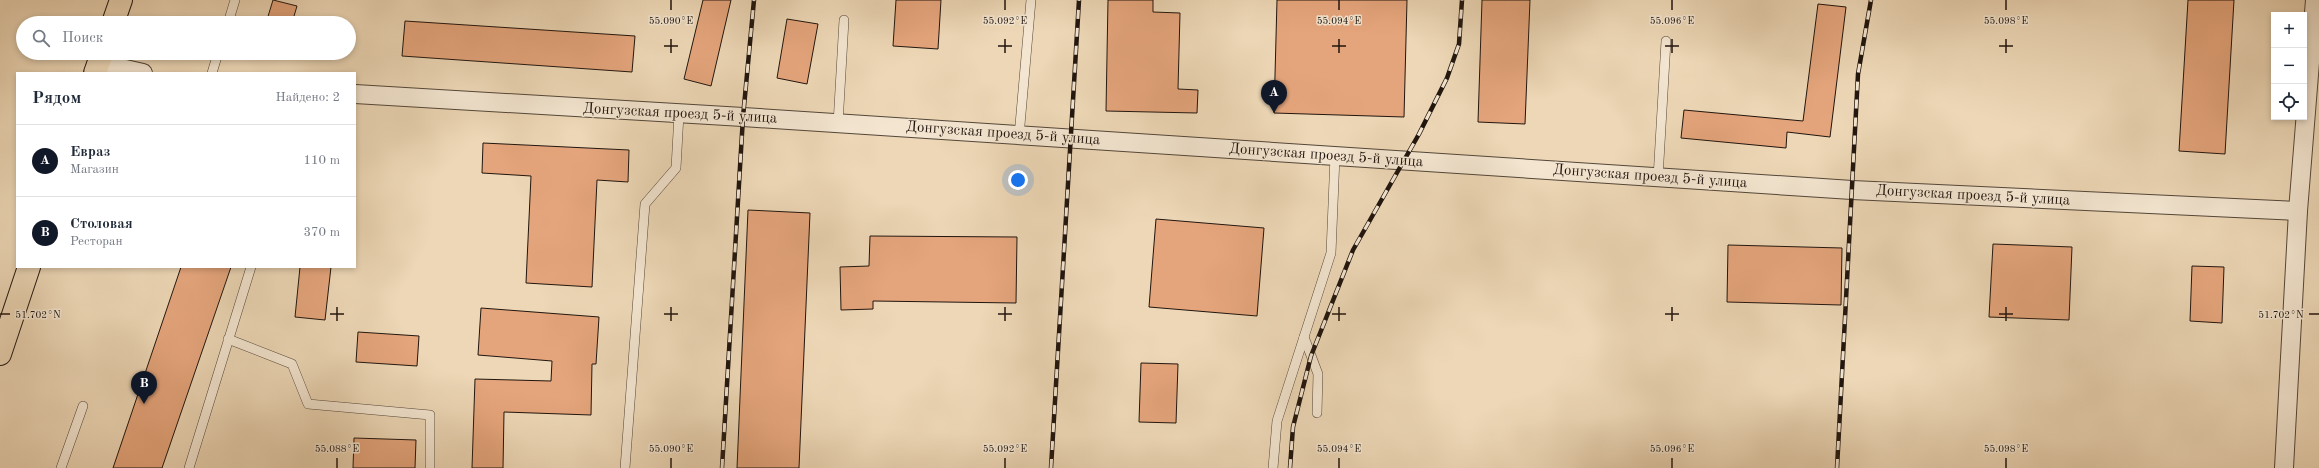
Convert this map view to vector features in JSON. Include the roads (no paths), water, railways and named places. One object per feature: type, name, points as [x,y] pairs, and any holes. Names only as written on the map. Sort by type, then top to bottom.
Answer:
[{"type":"highway","points":[[115,16],[121,0]]},
{"type":"highway","points":[[0,354],[29,268]]},
{"type":"street","points":[[2284,468],[2298,211],[2315,0]]},
{"type":"street","points":[[99,63],[139,72]]},
{"type":"street","name":"Донгузская проезд 5-й улица","points":[[356,94],[1852,190],[2298,211]]},
{"type":"lane","points":[[230,16],[234,0]]},
{"type":"lane","points":[[1019,136],[1031,0]]},
{"type":"lane","points":[[838,124],[844,20]]},
{"type":"lane","points":[[1658,178],[1666,41]]},
{"type":"lane","points":[[212,72],[216,60]]},
{"type":"lane","points":[[625,468],[645,204],[676,168],[679,114]]},
{"type":"lane","points":[[1273,468],[1277,421],[1331,253],[1335,156]]},
{"type":"lane","points":[[189,468],[251,268]]},
{"type":"lane","points":[[1304,337],[1318,374],[1317,413]]},
{"type":"lane","points":[[228,339],[292,364],[308,404],[430,415],[430,468]]},
{"type":"lane","points":[[61,468],[83,406]]},
{"type":"railway","points":[[722,468],[743,117],[754,0]]},
{"type":"railway","points":[[1051,468],[1079,0]]},
{"type":"railway","points":[[1290,468],[1293,427],[1311,356],[1353,250],[1419,134],[1447,78],[1459,44],[1462,0]]},
{"type":"railway","points":[[1837,468],[1858,74],[1871,0]]},
{"type":"place","name":"Евраз","points":[[1274,113]]},
{"type":"place","name":"Столовая","points":[[144,404]]}]
